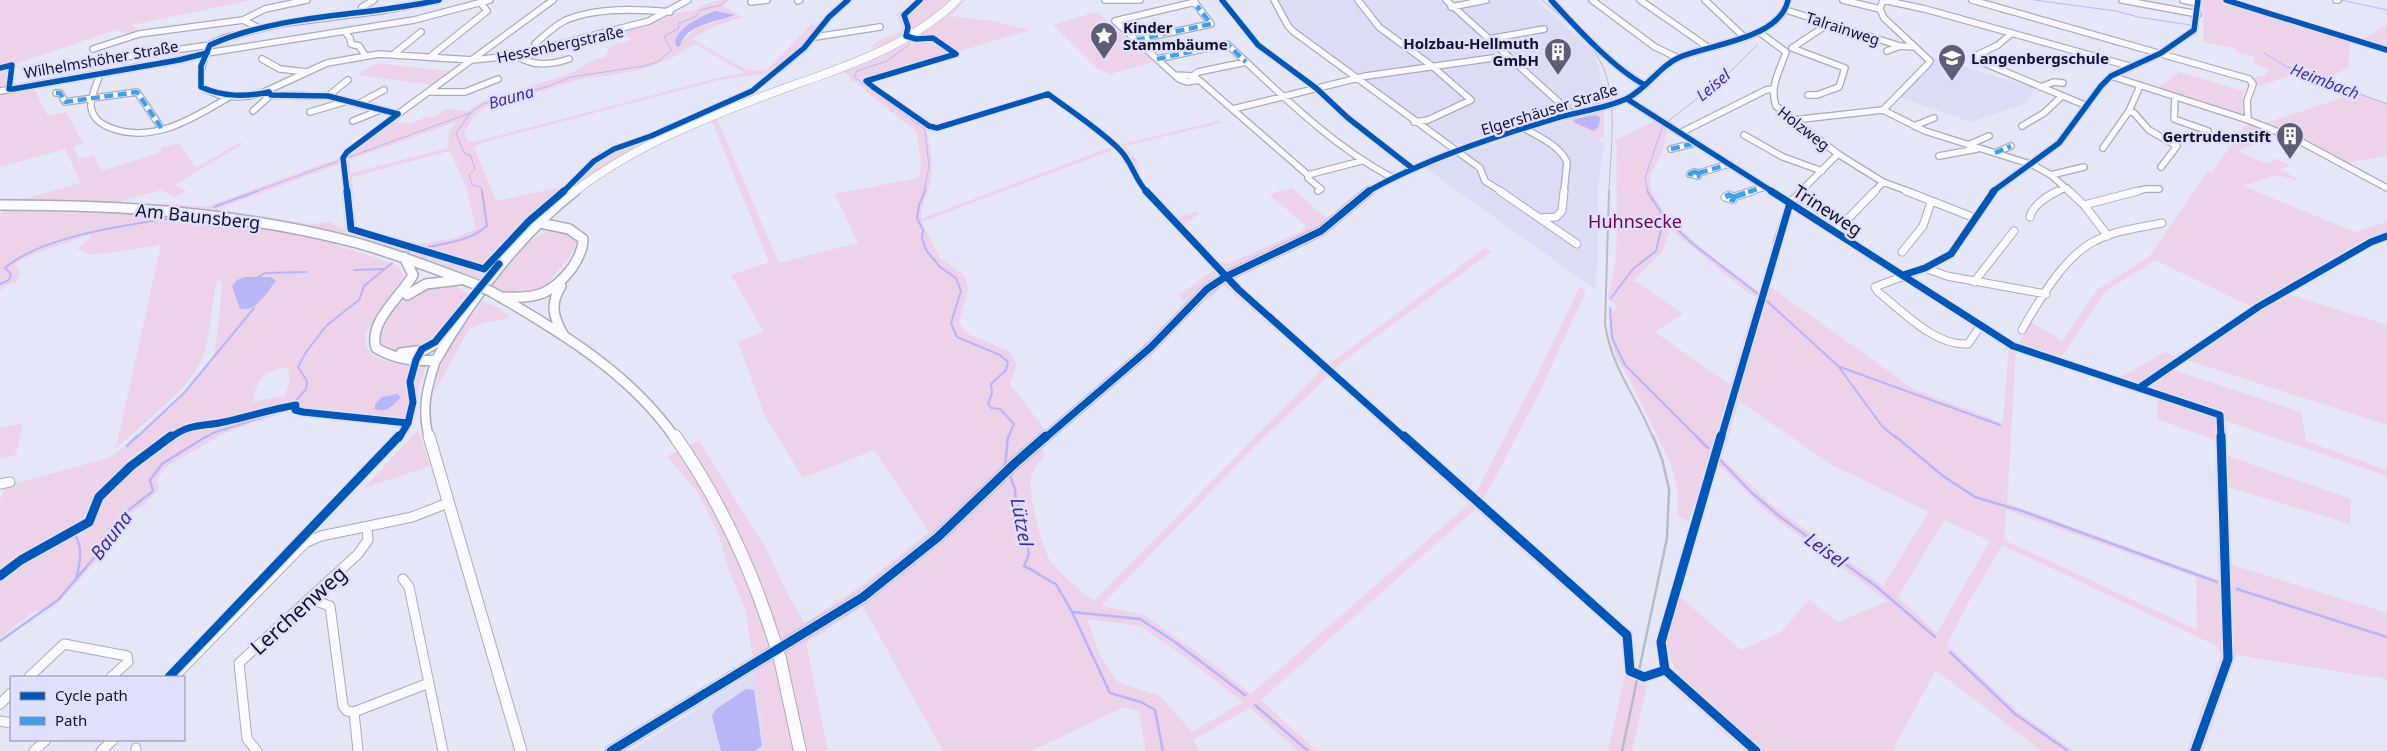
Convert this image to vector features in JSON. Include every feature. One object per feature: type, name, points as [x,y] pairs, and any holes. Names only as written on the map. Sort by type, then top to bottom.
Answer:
[{"type":"main road","points":[[437,358],[448,336],[523,240],[543,220],[593,178],[660,139],[718,114],[833,72],[899,42],[937,19],[957,0]]},
{"type":"main road","name":"Am Baunsberg","points":[[0,204],[85,206],[200,214],[271,224],[354,242],[404,257],[492,292],[563,335],[593,357],[653,410],[691,462],[725,516],[758,592],[774,640],[780,659],[800,751]]},
{"type":"main road","points":[[501,297],[535,297],[552,291],[572,269],[584,248],[582,239],[576,232],[543,220]]},
{"type":"main road","points":[[543,220],[576,228],[587,239],[588,247],[584,256],[556,292],[552,304],[554,319],[563,335]]},
{"type":"main road","points":[[523,240],[542,230],[560,227]]},
{"type":"main road","points":[[404,257],[413,275],[410,284],[377,324],[372,334],[373,341],[382,353],[396,358],[437,358]]},
{"type":"main road","points":[[437,358],[416,353],[392,353],[384,350],[378,345],[376,337],[379,327],[394,308],[416,288],[436,281],[463,280]]},
{"type":"main road","points":[[416,353],[432,348],[448,336]]},
{"type":"street","points":[[93,50],[139,34],[243,20],[250,14],[307,0]]},
{"type":"street","points":[[358,14],[362,7],[374,0]]},
{"type":"street","points":[[61,66],[210,45],[257,27],[309,18],[358,14],[439,0]]},
{"type":"street","name":"Wilhelmshöher Straße","points":[[0,91],[207,53],[414,20],[490,0]]},
{"type":"street","points":[[253,111],[270,94],[328,96],[398,114],[553,0]]},
{"type":"street","name":"Hessenbergstraße","points":[[207,53],[201,66],[201,87],[229,96],[244,97],[270,94],[322,65],[365,55],[395,53],[472,60],[517,56],[595,35],[637,27],[670,12],[688,0]]},
{"type":"street","points":[[751,2],[767,0]]},
{"type":"street","points":[[779,69],[815,37],[829,17],[848,0]]},
{"type":"street","points":[[1104,0],[1140,0]]},
{"type":"street","points":[[1274,0],[1288,26],[1294,32],[1414,122],[1480,168],[1485,181],[1577,244]]},
{"type":"street","points":[[1358,0],[1379,27],[1432,66],[1471,100],[1428,120],[1414,122]]},
{"type":"street","points":[[1446,0],[1451,7],[1572,114]]},
{"type":"street","points":[[1451,7],[1486,0]]},
{"type":"street","points":[[1551,0],[1574,25],[1622,69],[1635,80],[1645,85]]},
{"type":"street","points":[[1592,0],[1655,47],[1678,58]]},
{"type":"street","points":[[1640,0],[1709,48]]},
{"type":"street","points":[[1705,0],[1744,37]]},
{"type":"street","points":[[1786,10],[1788,0]]},
{"type":"street","points":[[1843,0],[1880,8],[1890,25],[1930,61],[1883,110]]},
{"type":"street","points":[[1880,8],[1883,0],[1925,9],[2129,66]]},
{"type":"street","points":[[1972,0],[2249,79],[2253,84],[2247,101],[2248,120]]},
{"type":"street","points":[[2122,0],[2198,14]]},
{"type":"street","points":[[1981,325],[1977,328],[1968,344],[1956,345],[1944,340],[1875,289],[1877,284],[1926,268],[1951,254],[1990,194],[2033,165],[2059,143],[2100,86],[2111,76],[2129,66],[2161,53],[2194,30],[2198,14],[2198,2],[2183,0]]},
{"type":"street","points":[[1136,40],[1211,24],[1194,1],[1115,21],[1136,40],[1157,59],[1182,81],[1196,78]]},
{"type":"street","points":[[431,56],[487,11],[480,2]]},
{"type":"street","name":"Elgershäuser Straße","points":[[1002,476],[1151,347],[1207,289],[1246,266],[1321,231],[1367,192],[1391,177],[1524,128],[1627,99],[1678,58],[1759,32],[1778,20],[1786,10]]},
{"type":"street","name":"Talrainweg","points":[[1786,10],[1900,46],[1914,47]]},
{"type":"street","points":[[537,51],[535,44],[568,19],[614,13],[670,12]]},
{"type":"street","points":[[243,20],[257,27]]},
{"type":"street","points":[[1792,48],[1828,24]]},
{"type":"street","points":[[815,37],[880,27]]},
{"type":"street","points":[[1488,39],[1544,29]]},
{"type":"street","points":[[345,32],[350,38],[351,44],[359,46],[365,55]]},
{"type":"street","points":[[395,53],[421,32]]},
{"type":"street","points":[[1759,32],[1782,47],[1792,48],[1845,68],[1840,87],[1816,95],[1808,95]]},
{"type":"street","points":[[2012,33],[1998,46],[1974,56],[1977,60],[2061,97],[2087,106]]},
{"type":"street","points":[[1157,59],[1227,44],[1282,95],[1360,161],[1391,177]]},
{"type":"street","points":[[207,53],[210,45]]},
{"type":"street","name":"Talrainweg","points":[[1887,51],[1900,46]]},
{"type":"street","name":"Holzweg","points":[[1777,244],[1790,203],[1838,154],[1776,106],[1772,98],[1786,52],[1782,47]]},
{"type":"street","points":[[517,56],[523,62],[532,64],[559,62],[569,59]]},
{"type":"street","points":[[1231,107],[1356,78],[1507,56]]},
{"type":"street","points":[[262,59],[280,69],[307,72]]},
{"type":"street","points":[[1196,78],[1198,72],[1246,62]]},
{"type":"street","points":[[100,74],[92,103],[92,112],[99,123],[124,133],[136,134],[189,121],[229,96]]},
{"type":"street","points":[[2111,76],[2248,120],[2296,139],[2387,188]]},
{"type":"street","points":[[1196,78],[1308,175],[1308,178],[1321,189],[1318,191]]},
{"type":"street","points":[[429,92],[461,93],[498,79]]},
{"type":"street","points":[[328,96],[348,80]]},
{"type":"street","points":[[2040,87],[2054,82],[2063,83]]},
{"type":"street","points":[[134,84],[137,92],[162,129]]},
{"type":"street","points":[[2103,148],[2129,110],[2140,86]]},
{"type":"street","points":[[358,104],[384,90]]},
{"type":"street","points":[[1680,133],[1766,90],[1773,90]]},
{"type":"street","points":[[56,93],[60,93],[65,102],[137,92]]},
{"type":"street","points":[[2022,126],[2044,113],[2061,97]]},
{"type":"street","points":[[2175,97],[2174,119],[2208,131]]},
{"type":"street","name":"Trineweg","points":[[1627,99],[2013,346]]},
{"type":"street","points":[[310,112],[349,101]]},
{"type":"street","points":[[353,121],[380,110]]},
{"type":"street","points":[[1792,120],[1883,110],[1914,126],[1978,149],[2033,165],[2051,175],[2067,188],[2084,205],[2108,236]]},
{"type":"street","points":[[2129,110],[2150,130],[2177,146],[2161,167]]},
{"type":"street","points":[[1914,126],[1934,118]]},
{"type":"street","points":[[1524,128],[1558,149],[1566,162],[1562,210],[1556,217],[1540,218]]},
{"type":"street","name":"Holzweg","points":[[1744,135],[1758,141],[1783,158],[1822,171]]},
{"type":"street","points":[[1968,145],[1988,136]]},
{"type":"street","points":[[1671,150],[1695,143]]},
{"type":"street","points":[[1995,153],[2011,146]]},
{"type":"street","points":[[1939,156],[1978,149]]},
{"type":"street","points":[[1838,154],[1883,182],[1975,218]]},
{"type":"street","points":[[1308,175],[1360,161]]},
{"type":"street","points":[[1698,173],[1729,164]]},
{"type":"street","points":[[2051,175],[2084,167]]},
{"type":"street","points":[[1835,232],[1841,228],[1883,182]]},
{"type":"street","points":[[1734,196],[1765,187]]},
{"type":"street","points":[[2030,217],[2031,212],[2050,194],[2067,188]]},
{"type":"street","points":[[2084,205],[2146,189],[2159,189]]},
{"type":"street","points":[[1902,252],[1923,226],[1931,202]]},
{"type":"street","points":[[2022,330],[2073,258],[2087,245],[2108,236],[2162,223]]},
{"type":"street","points":[[1974,282],[2014,231]]},
{"type":"street","points":[[1926,268],[1939,274],[1974,282],[2046,294]]},
{"type":"street","points":[[437,358],[424,396],[424,422],[519,749]]},
{"type":"street","points":[[611,751],[863,597],[938,537],[1002,476]]},
{"type":"street","points":[[0,484],[10,482]]},
{"type":"street","points":[[175,676],[305,543],[321,536],[367,528],[412,517],[448,503]]},
{"type":"street","name":"Lerchenweg","points":[[257,751],[247,739],[240,663],[358,554],[368,540],[367,528]]},
{"type":"street","points":[[403,579],[409,587],[443,751]]},
{"type":"street","points":[[310,599],[330,606],[343,706],[347,711],[354,712],[429,683]]},
{"type":"street","points":[[29,676],[64,644],[127,656],[128,662],[113,676]]},
{"type":"street","points":[[0,704],[10,694]]},
{"type":"street","points":[[354,712],[358,751]]},
{"type":"street","points":[[34,751],[45,741]]},
{"type":"street","points":[[101,751],[112,741]]},
{"type":"shaded area","points":[[1278,0],[1442,0],[1450,9],[1493,0],[1537,0],[1593,52],[1599,68],[1604,100],[1554,112],[1460,144],[1448,143],[1293,28]]},
{"type":"shaded area","name":"Langenbergschule","points":[[1925,55],[2036,88],[2024,104],[1971,122],[1899,97],[1934,63]]},
{"type":"shaded area","points":[[1566,120],[1604,144],[1598,190],[1598,261],[1595,289],[1424,167]]},
{"type":"shaded area","points":[[755,672],[766,751],[629,751],[637,747]]},
{"type":"green space","points":[[0,0],[252,0],[132,25],[138,30],[126,34],[118,29],[15,64],[12,88],[33,87],[48,116],[66,112],[83,143],[73,147],[79,159],[94,156],[101,171],[162,152],[160,148],[179,143],[196,168],[241,142],[243,144],[174,185],[187,191],[175,197],[161,190],[124,200],[121,203],[0,201],[0,198],[23,199],[81,183],[65,149],[0,167]]},
{"type":"green space","points":[[729,0],[722,5],[742,17],[712,27],[692,39],[747,70],[767,70],[809,27],[810,23],[818,28],[772,73],[719,80],[484,142],[474,147],[496,201],[565,186],[527,222],[489,264],[480,279],[371,242],[148,205],[170,204],[206,207],[339,158],[341,163],[349,160],[348,156],[351,151],[391,122],[411,124],[425,117],[434,117],[447,109],[468,111],[484,100],[508,95],[519,89],[555,79],[573,72],[597,58],[605,58],[610,46],[632,40],[621,32],[637,28],[674,13],[693,11],[706,4]],"holes":[[[733,16],[697,28],[681,41],[676,38],[698,19]],[[695,44],[745,73],[718,78],[482,140],[469,142],[464,133],[472,118],[486,106],[584,78],[643,69],[672,58]],[[456,122],[449,131],[448,148],[351,173],[349,160]],[[450,151],[466,187],[476,229],[455,238],[416,244],[355,227],[352,177]],[[340,164],[345,230],[330,222],[311,224],[217,209]]]},
{"type":"green space","points":[[913,0],[965,0],[951,16],[992,21],[1030,30],[867,79],[852,82],[849,75],[845,72],[798,88],[797,86],[902,44],[913,44],[912,41],[925,37],[910,32],[891,42],[868,49],[883,38],[892,36],[902,30],[897,13],[909,6]]},
{"type":"green space","points":[[2203,0],[2222,0],[2350,40],[2348,67],[2325,81],[2387,103],[2387,156],[2346,163],[2263,124],[2351,95],[2293,75],[2259,86],[2250,78],[2264,76],[2269,70],[2253,62],[2255,57],[2237,52],[2237,49],[2204,42]]},
{"type":"green space","points":[[1095,12],[1153,62],[1111,74],[1098,69],[1053,25]]},
{"type":"green space","points":[[2387,25],[2387,49],[2359,41]]},
{"type":"green space","points":[[377,63],[454,72],[434,85],[357,75]]},
{"type":"green space","points":[[2180,72],[2243,91],[2242,117],[2155,90]]},
{"type":"green space","points":[[863,83],[926,127],[931,152],[932,172],[922,208],[921,219],[1113,146],[1047,96],[1051,95],[1119,145],[1218,121],[1220,123],[1125,146],[1140,164],[1136,165],[1145,185],[1174,218],[1197,212],[1199,214],[1184,224],[1214,260],[1228,264],[1301,232],[1306,226],[1269,194],[1292,188],[1328,220],[1305,235],[1225,272],[1328,365],[1485,248],[1491,252],[1334,369],[1475,494],[1536,378],[1580,286],[1586,291],[1539,393],[1483,501],[1574,583],[1567,591],[1475,509],[1261,700],[1317,751],[1298,751],[1250,708],[1193,740],[1199,751],[1146,751],[1139,712],[1124,707],[1031,751],[943,751],[863,606],[806,643],[828,751],[766,751],[746,611],[729,571],[718,533],[698,493],[667,456],[699,441],[766,549],[790,599],[805,623],[864,584],[929,532],[874,450],[803,478],[765,416],[738,342],[764,332],[731,275],[769,262],[712,121],[717,119],[779,263],[858,243],[835,194],[919,178],[921,163],[917,132],[857,84]],"holes":[[[1115,149],[1130,166],[1139,186],[1214,270],[1179,295],[1185,303],[1140,349],[1046,431],[1010,384],[1017,364],[1010,352],[966,333],[959,323],[968,291],[965,276],[940,258],[922,222]],[[1224,285],[1321,370],[1094,601],[1052,563],[1044,546],[1031,492],[1032,474],[1045,455],[1041,448],[1150,355],[1195,310]],[[1328,376],[1469,504],[1251,694],[1201,655],[1144,615],[1101,606],[1252,449]],[[1087,619],[1140,626],[1177,651],[1243,702],[1192,732],[1160,696],[1117,682],[1100,655]]]},
{"type":"green space","points":[[747,95],[752,98],[715,112],[566,194],[568,188],[596,161],[613,151],[652,137]]},
{"type":"green space","points":[[1604,100],[1604,137],[1597,138],[1554,112]]},
{"type":"green space","name":"Huhnsecke","points":[[1657,120],[1668,128],[1661,154],[1650,178],[1652,193],[1662,208],[1693,240],[1758,291],[1774,244],[1780,248],[1769,286],[1915,390],[2003,423],[2009,345],[2018,344],[2031,322],[2062,341],[2098,289],[2149,257],[2208,171],[2218,175],[2212,172],[2248,122],[2278,134],[2238,151],[2264,163],[2270,163],[2274,158],[2291,166],[2280,169],[2296,178],[2296,180],[2277,175],[2243,186],[2355,232],[2387,222],[2387,234],[2370,238],[2253,306],[2261,310],[2287,294],[2387,325],[2387,425],[2187,360],[2173,370],[2301,412],[2306,441],[2387,470],[2387,476],[2226,421],[2228,456],[2351,499],[2350,524],[2228,487],[2232,565],[2387,613],[2387,679],[2236,655],[2203,751],[2187,751],[2221,655],[2217,646],[2002,545],[1966,607],[1947,645],[2022,715],[2074,751],[2042,751],[1936,670],[1892,751],[1745,751],[1671,685],[1674,667],[1666,646],[1679,596],[1741,650],[1781,632],[1809,600],[1838,622],[1888,601],[1769,514],[1711,458],[1688,521],[1678,516],[1678,490],[1671,464],[1625,370],[1616,356],[1611,341],[1609,307],[1615,311],[1616,305],[1607,298],[1615,263],[1617,223],[1617,146],[1614,141]],"holes":[[[1670,229],[1756,297],[1730,385],[1655,332],[1683,314],[1634,280],[1662,252]],[[2155,260],[2252,307],[2175,356],[2165,352],[2121,377],[2061,357],[2106,291]],[[2016,349],[2157,396],[2157,419],[2215,440],[2218,580],[2007,503]],[[1739,401],[1832,465],[1929,512],[1883,586],[1772,505],[1722,458]],[[2006,510],[2196,577],[2197,630],[2004,540]],[[1944,520],[1990,541],[1937,633],[1898,597]]]},
{"type":"green space","points":[[4,208],[158,213],[208,218],[291,233],[345,248],[398,266],[404,278],[401,286],[365,333],[366,343],[371,353],[385,360],[403,364],[426,365],[419,387],[415,420],[402,426],[285,412],[221,435],[169,465],[157,478],[159,489],[144,505],[126,516],[118,539],[60,600],[49,610],[34,611],[0,638],[0,500],[6,486],[108,458],[132,441],[165,412],[195,380],[213,356],[218,332],[222,283],[218,278],[206,347],[198,368],[165,405],[116,448],[161,245],[93,255],[77,249],[92,236],[89,235],[18,261],[16,264],[20,272],[16,283],[6,285],[0,291],[0,216]],"holes":[[[288,367],[290,378],[285,396],[253,402],[257,387],[267,374]]]},
{"type":"green space","points":[[556,230],[565,232],[576,239],[575,249],[544,289],[527,295],[508,294],[490,285],[511,258],[526,243],[535,237]]},
{"type":"green space","points":[[451,283],[471,295],[437,337],[423,345],[404,350],[387,349],[382,344],[380,336],[385,321],[406,298],[428,285]]},
{"type":"green space","points":[[484,301],[502,310],[510,318],[484,323],[469,329],[434,393],[440,368],[452,344],[467,321]]},
{"type":"green space","points":[[23,423],[16,455],[0,459],[0,428]]},
{"type":"green space","points":[[418,430],[430,466],[364,488]]},
{"type":"green space","points":[[1625,675],[1647,686],[1632,751],[1608,751]]},
{"type":"water","points":[[715,11],[735,15],[695,28],[688,33],[680,46],[677,47],[675,42],[677,37],[685,27]]},
{"type":"water","points":[[1595,115],[1600,117],[1599,126],[1594,131],[1573,122],[1575,119]]},
{"type":"water","points":[[245,277],[271,277],[276,281],[256,305],[251,308],[240,309],[232,286],[237,280]]},
{"type":"water","points":[[397,394],[401,397],[390,408],[386,410],[375,409],[375,404],[382,397]]},
{"type":"water","points":[[746,689],[754,690],[762,746],[755,751],[721,751],[712,716],[716,709]]},
{"type":"waterway","name":"Bauna","points":[[470,113],[483,104],[546,87],[571,77],[644,66],[657,62],[672,50],[665,40],[665,36],[679,28],[678,24],[695,17],[700,10],[721,5],[727,0]]},
{"type":"waterway","name":"Lützel","points":[[902,36],[905,28],[901,13],[917,0]]},
{"type":"waterway","name":"Heimbach","points":[[2034,0],[2116,11],[2138,17],[2190,25]]},
{"type":"waterway","points":[[2341,0],[2387,10]]},
{"type":"waterway","name":"Lützel","points":[[908,40],[910,44],[887,61],[857,71],[854,77],[925,129],[929,167],[924,192]]},
{"type":"waterway","name":"Leisel","points":[[1667,122],[1725,77],[1757,45]]},
{"type":"waterway","name":"Heimbach","points":[[2264,53],[2285,66],[2387,104]]},
{"type":"waterway","points":[[254,192],[470,113]]},
{"type":"waterway","name":"Bauna","points":[[470,113],[456,133],[464,153],[471,156],[475,169],[469,175],[472,185],[481,187],[482,192]]},
{"type":"waterway","name":"Leisel","points":[[1648,192],[1645,178],[1663,125]]},
{"type":"waterway","points":[[214,207],[257,191]]},
{"type":"waterway","name":"Bauna","points":[[409,252],[460,240],[487,226],[482,191]]},
{"type":"waterway","name":"Lützel","points":[[925,191],[919,205],[917,218],[923,230],[922,238],[926,250],[940,267],[956,278],[961,291],[951,323],[957,337],[1000,355],[1008,362],[1006,370],[991,384],[992,393],[988,404],[991,408],[1000,409],[1014,424],[1008,438]]},
{"type":"waterway","name":"Leisel","points":[[1611,298],[1633,269],[1656,251],[1664,217],[1647,191]]},
{"type":"waterway","points":[[0,284],[9,280],[11,274],[5,268],[41,247],[88,233],[179,217]]},
{"type":"waterway","points":[[1665,218],[1693,244],[1758,294]]},
{"type":"waterway","name":"Bauna","points":[[205,438],[213,433],[289,409],[306,389],[307,381],[298,367],[306,352],[327,325],[359,300],[364,286],[392,263]]},
{"type":"waterway","points":[[354,270],[383,269]]},
{"type":"waterway","points":[[258,277],[265,273],[306,272]]},
{"type":"waterway","points":[[1767,301],[1838,366],[1882,426],[1896,438]]},
{"type":"waterway","points":[[136,438],[185,392],[254,308]]},
{"type":"waterway","name":"Leisel","points":[[1610,308],[1612,338],[1625,365],[1708,448]]},
{"type":"waterway","points":[[1840,367],[2000,425]]},
{"type":"waterway","points":[[127,446],[137,436]]},
{"type":"waterway","name":"Bauna","points":[[76,579],[117,531],[121,516],[153,491],[150,480],[162,464],[207,436]]},
{"type":"waterway","name":"Lützel","points":[[1005,467],[1008,436]]},
{"type":"waterway","points":[[1895,436],[1943,476],[1975,497],[2022,511],[2217,582]]},
{"type":"waterway","name":"Leisel","points":[[1720,460],[1752,493],[1779,516],[1877,587],[1935,637]]},
{"type":"waterway","name":"Lützel","points":[[1009,473],[1015,489],[1016,502],[1021,510],[1029,554],[1024,566],[1056,584],[1072,612]]},
{"type":"waterway","points":[[70,527],[78,540],[80,552],[76,579]]},
{"type":"waterway","name":"Bauna","points":[[0,641],[58,600],[76,579]]},
{"type":"waterway","points":[[2237,589],[2387,637]]},
{"type":"waterway","points":[[1072,612],[1140,619],[1175,642],[1245,695]]},
{"type":"waterway","name":"Lützel","points":[[1072,612],[1110,693],[1141,702],[1155,710],[1163,751]]},
{"type":"waterway","name":"Leisel","points":[[1950,652],[2015,714],[2068,751]]},
{"type":"waterway","points":[[1255,705],[1308,751]]},
{"type":"railway","points":[[1542,0],[1584,39],[1596,54],[1604,69],[1609,85],[1612,121],[1609,192]]},
{"type":"railway","points":[[1609,191],[1605,324],[1613,355],[1653,438]]},
{"type":"railway","points":[[1622,751],[1667,538],[1669,489],[1662,459],[1653,436]]},
{"type":"marked path","points":[[1136,40],[1211,24],[1197,6]]},
{"type":"marked path","points":[[1157,59],[1227,44],[1246,62]]},
{"type":"marked path","points":[[56,93],[60,93],[65,102],[137,92],[162,129]]},
{"type":"marked path","points":[[1671,149],[1695,143]]},
{"type":"marked path","points":[[1995,153],[2011,146]]},
{"type":"marked path","points":[[1699,173],[1694,172],[1690,174],[1698,176],[1699,173],[1729,164]]},
{"type":"marked path","points":[[1734,197],[1729,195],[1725,197],[1733,200],[1734,197],[1765,187]]},
{"type":"cycle path","points":[[398,114],[328,96],[271,95],[269,92],[243,96],[218,94],[201,87],[201,66],[210,45],[228,37],[264,26],[379,11],[439,0]]},
{"type":"cycle path","points":[[398,114],[347,152],[343,158],[351,229],[484,269],[489,266],[529,221],[554,201],[594,161],[614,149],[651,136],[752,91],[804,48],[829,17],[848,0]]},
{"type":"cycle path","points":[[920,0],[904,15],[908,27],[906,36],[916,39],[933,38],[956,54],[866,81],[929,126],[937,128],[1048,94],[1118,147],[1133,166],[1141,186],[1238,289],[1627,635],[1630,671],[1644,677],[1665,670]]},
{"type":"cycle path","points":[[1222,0],[1258,45],[1316,88],[1348,118],[1412,168]]},
{"type":"cycle path","points":[[1551,0],[1574,25],[1622,69],[1635,80],[1645,85]]},
{"type":"cycle path","points":[[611,751],[863,597],[938,537],[1013,465],[1151,347],[1207,289],[1225,277],[1321,231],[1367,192],[1412,168],[1553,119],[1627,99],[1678,58],[1759,32],[1778,20],[1786,10],[1788,0]]},
{"type":"cycle path","points":[[1903,275],[1925,268],[1951,254],[1990,194],[2059,143],[2101,86],[2111,76],[2161,53],[2194,30],[2198,0]]},
{"type":"cycle path","points":[[2226,0],[2387,50]]},
{"type":"cycle path","points":[[0,68],[12,65],[9,89],[13,89],[179,60],[207,53]]},
{"type":"cycle path","points":[[1627,99],[2013,346],[2220,415],[2228,659],[2195,751]]},
{"type":"cycle path","points":[[1756,751],[1665,670],[1661,642],[1790,203]]},
{"type":"cycle path","points":[[2139,388],[2258,307],[2371,242],[2387,236]]},
{"type":"cycle path","points":[[170,676],[396,442],[408,423],[413,402],[410,382],[416,360],[422,349],[435,342],[499,264]]},
{"type":"cycle path","points":[[0,576],[21,560],[89,522],[99,497],[131,466],[183,428],[225,422],[271,409],[296,405],[295,410],[303,412],[408,423]]},
{"type":"place","name":"Kinder Stammbäume","points":[[1104,60]]},
{"type":"place","name":"Holzbau-Hellmuth GmbH","points":[[1558,76]]},
{"type":"place","name":"Langenbergschule","points":[[1952,82]]},
{"type":"place","name":"Gertrudenstift","points":[[2290,160]]}]
